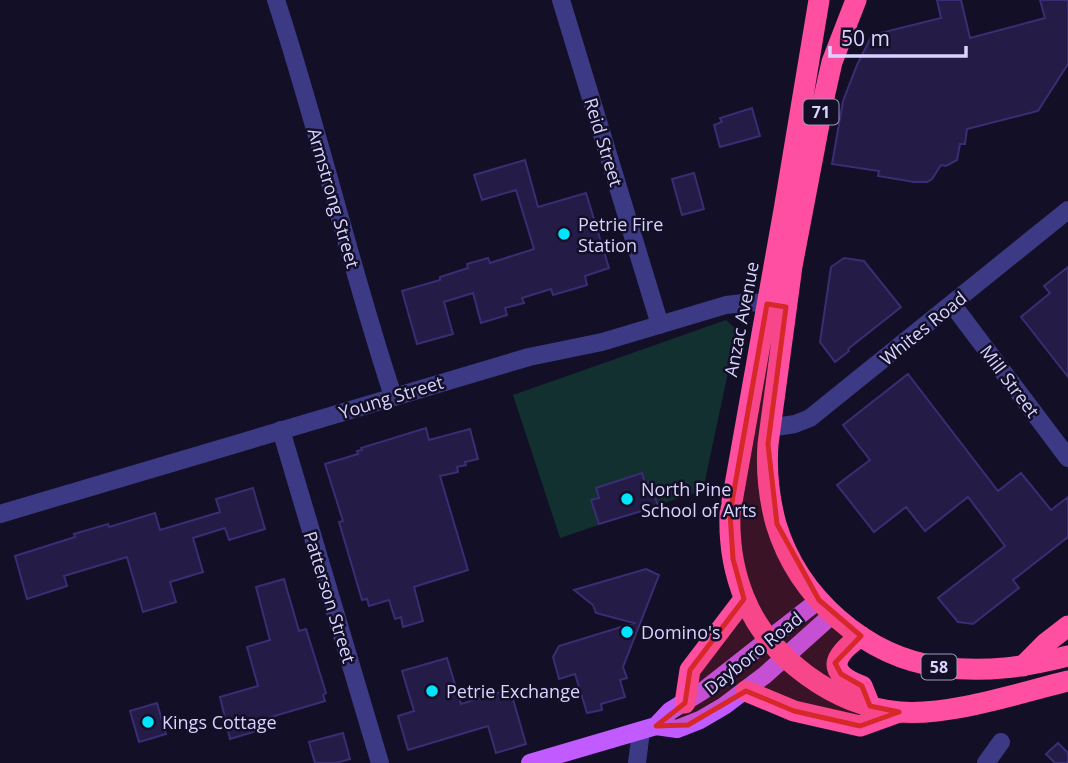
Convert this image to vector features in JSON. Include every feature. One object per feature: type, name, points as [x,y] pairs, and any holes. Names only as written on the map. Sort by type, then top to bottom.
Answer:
[{"type":"highway","name":"Anzac Avenue","points":[[819,0],[777,306],[767,466],[776,524],[793,562],[826,607]]},
{"type":"highway","name":"Anzac Avenue","points":[[769,638],[750,611],[738,582],[731,548],[730,513],[832,62],[856,0]]},
{"type":"highway","points":[[685,703],[690,670],[744,599]]},
{"type":"highway","name":"58","points":[[826,607],[861,636],[896,654],[939,667],[992,670],[1068,656]]},
{"type":"highway","points":[[1023,666],[1068,625]]},
{"type":"highway","points":[[861,636],[842,651],[837,667],[846,678],[862,686],[870,706]]},
{"type":"highway","name":"71","points":[[769,638],[785,657]]},
{"type":"highway","points":[[785,657],[804,674],[835,694],[870,706],[900,712],[967,706],[1068,681]]},
{"type":"highway","points":[[746,691],[794,711],[860,726],[900,712]]},
{"type":"main road","name":"Dayboro Road","points":[[530,763],[579,756],[649,728],[704,690],[769,638],[826,607]]},
{"type":"main road","name":"Dayboro Road","points":[[649,728],[677,729],[688,725],[746,691],[785,657],[826,607]]},
{"type":"street","name":"Armstrong Street","points":[[276,0],[393,396]]},
{"type":"street","name":"Reid Street","points":[[561,0],[660,325]]},
{"type":"street","name":"Whites Road","points":[[769,428],[795,424],[810,418],[1068,210]]},
{"type":"street","name":"Young Street","points":[[0,514],[522,359],[590,345],[726,305],[752,302],[777,306]]},
{"type":"street","name":"Mill Street","points":[[952,304],[1068,458]]},
{"type":"street","name":"Patterson Street","points":[[281,430],[380,763]]},
{"type":"street","points":[[637,763],[649,728]]},
{"type":"street","points":[[986,763],[1001,742]]},
{"type":"highlighted area","points":[[767,304],[786,307],[768,444],[777,524],[819,600],[861,636],[835,663],[841,674],[862,686],[870,706],[899,712],[860,726],[794,711],[746,691],[688,725],[656,726],[685,703],[690,670],[744,599],[733,559],[730,513]]},
{"type":"green space","points":[[726,320],[737,330],[703,490],[560,538],[513,395]]},
{"type":"building","points":[[937,0],[961,0],[970,38],[1045,18],[1040,0],[1068,0],[1068,64],[1038,111],[967,129],[965,144],[960,144],[957,160],[946,166],[941,165],[927,182],[878,176],[879,171],[832,164],[843,101],[872,35],[941,18]]},
{"type":"building","points":[[752,108],[760,136],[720,147],[714,125],[722,122],[720,118]]},
{"type":"building","points":[[525,160],[538,207],[586,193],[609,268],[585,276],[587,285],[553,295],[551,289],[522,298],[524,303],[505,308],[507,315],[481,323],[473,293],[444,302],[453,334],[417,344],[402,291],[440,280],[440,277],[468,268],[467,264],[488,258],[490,263],[534,249],[516,190],[482,200],[474,175]]},
{"type":"building","points":[[694,173],[704,209],[682,215],[672,179]]},
{"type":"building","points":[[844,258],[864,261],[901,307],[835,362],[820,342],[831,267]]},
{"type":"building","points":[[1068,267],[1068,377],[1021,317],[1050,293],[1044,286]]},
{"type":"building","points":[[908,374],[998,491],[1021,473],[1051,510],[1068,497],[1068,537],[1013,580],[1019,588],[973,624],[958,622],[938,598],[1005,546],[968,497],[925,531],[906,507],[874,532],[837,485],[870,460],[843,425]]},
{"type":"building","points":[[426,428],[429,440],[470,429],[478,459],[457,467],[458,472],[440,476],[468,570],[414,587],[423,621],[403,627],[401,617],[395,619],[389,600],[369,606],[367,599],[362,600],[339,522],[343,521],[325,464],[358,454],[357,451],[362,450],[361,448]]},
{"type":"building","name":"North Pine School of Arts","points":[[642,473],[645,484],[650,482],[658,506],[599,524],[591,500],[599,498],[596,488]]},
{"type":"building","points":[[253,488],[265,529],[229,540],[225,528],[193,538],[203,572],[170,582],[176,602],[143,612],[127,557],[64,576],[67,586],[27,599],[15,556],[75,537],[74,534],[155,513],[160,530],[220,512],[216,499]]},
{"type":"building","points":[[646,569],[659,575],[623,667],[627,678],[620,680],[625,697],[601,704],[602,710],[587,713],[575,674],[559,679],[553,657],[559,646],[634,623],[596,613],[593,605],[574,590]]},
{"type":"building","points":[[284,579],[299,631],[306,629],[326,693],[323,695],[325,701],[254,722],[257,731],[230,739],[220,697],[258,686],[247,647],[270,640],[256,587]]},
{"type":"building","name":"Petrie Exchange","points":[[447,658],[461,704],[510,689],[526,744],[496,753],[488,726],[408,750],[398,716],[414,711],[402,671]]},
{"type":"building","name":"Kings Cottage","points":[[157,703],[166,734],[139,742],[130,711]]},
{"type":"building","points":[[343,733],[350,759],[336,763],[315,763],[309,742]]},
{"type":"building","points":[[1058,743],[1068,753],[1068,763],[1055,763],[1046,754]]},
{"type":"place","name":"Petrie Fire Station","points":[[564,234]]},
{"type":"place","name":"North Pine School of Arts","points":[[627,499]]},
{"type":"place","name":"Domino's","points":[[627,632]]},
{"type":"place","name":"Petrie Exchange","points":[[432,691]]},
{"type":"place","name":"Kings Cottage","points":[[148,722]]}]
